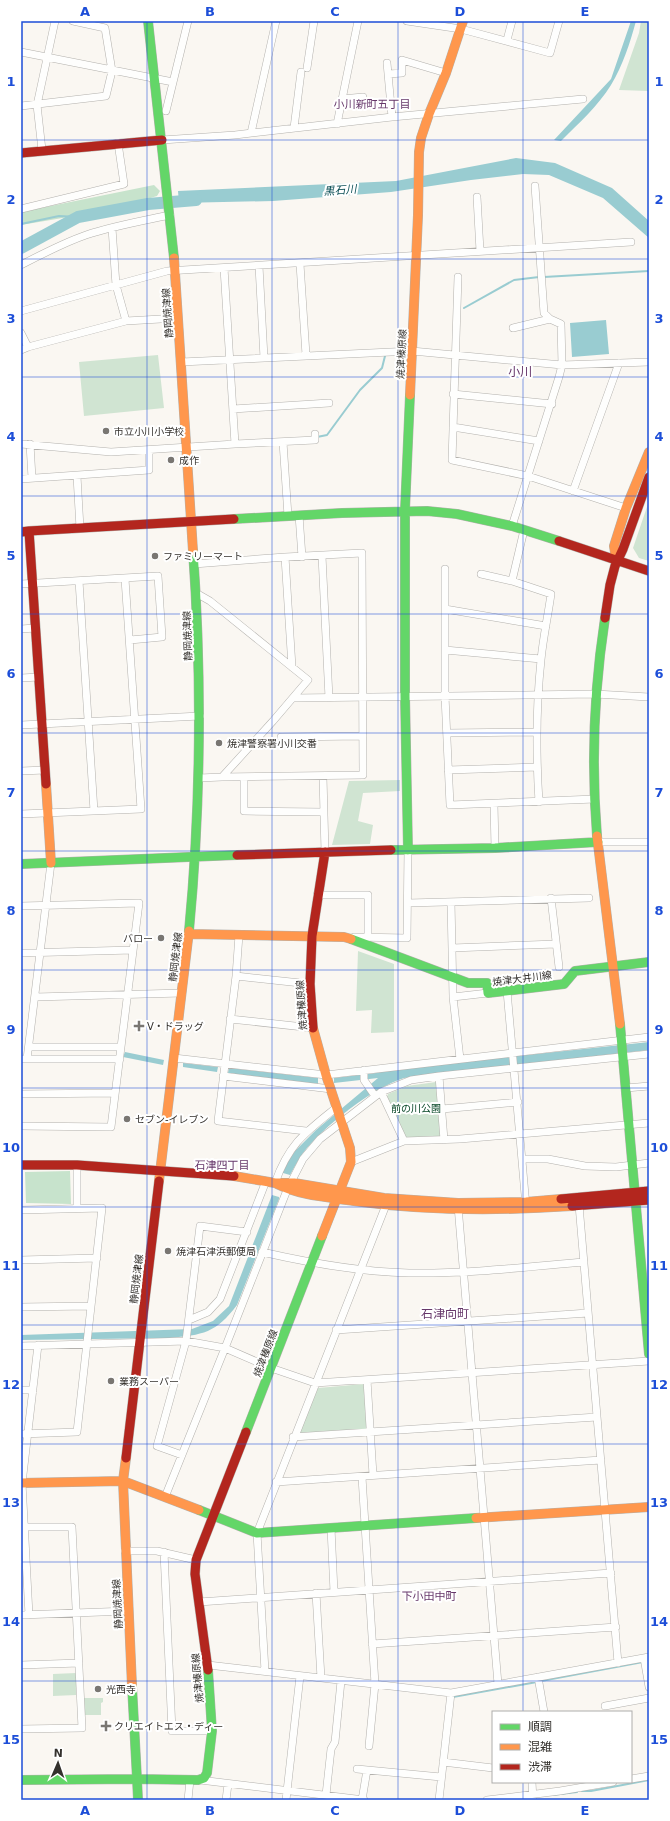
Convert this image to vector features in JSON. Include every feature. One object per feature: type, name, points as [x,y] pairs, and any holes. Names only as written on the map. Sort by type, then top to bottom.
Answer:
[{"type":"street","points":[[42,150],[38,105],[55,21]]},
{"type":"street","points":[[21,106],[106,96],[112,71],[105,28],[73,21]]},
{"type":"street","name":"静岡焼津線","points":[[137,1779],[125,1551],[123,1481],[140,1330],[189,934],[196,857],[200,716],[192,521],[175,271],[170,211],[148,21]]},
{"type":"street","points":[[166,111],[188,21]]},
{"type":"street","points":[[251,133],[276,21]]},
{"type":"street","points":[[294,128],[314,21]]},
{"type":"street","points":[[337,124],[358,21]]},
{"type":"street","points":[[411,21],[462,25],[550,53],[559,21]]},
{"type":"street","points":[[507,40],[512,21]]},
{"type":"street","name":"焼津榛原線","points":[[408,850],[404,580],[405,510],[418,174],[421,138],[446,73],[462,25]]},
{"type":"street","points":[[21,52],[173,82]]},
{"type":"street","points":[[388,74],[402,72],[402,60],[446,73]]},
{"type":"street","points":[[387,63],[392,117]]},
{"type":"street","points":[[342,99],[363,97]]},
{"type":"street","points":[[21,152],[251,133],[392,117],[583,99]]},
{"type":"street","points":[[21,209],[124,184],[118,143]]},
{"type":"street","points":[[512,526],[552,404],[562,365],[561,324],[550,319],[544,313],[535,186]]},
{"type":"street","points":[[477,196],[480,252]]},
{"type":"street","points":[[21,265],[59,246],[112,228],[170,211]]},
{"type":"street","points":[[112,228],[116,285],[126,321]]},
{"type":"street","points":[[21,310],[175,271],[631,242]]},
{"type":"street","points":[[300,264],[306,355]]},
{"type":"street","points":[[259,266],[264,358]]},
{"type":"street","points":[[224,268],[235,444]]},
{"type":"street","points":[[458,277],[452,460],[528,476],[626,508]]},
{"type":"street","points":[[21,333],[24,349],[126,321],[178,318]]},
{"type":"street","points":[[513,328],[550,319]]},
{"type":"street","points":[[181,362],[412,351],[562,365],[649,362]]},
{"type":"street","points":[[573,491],[619,363]]},
{"type":"street","points":[[453,394],[552,404]]},
{"type":"street","points":[[233,409],[329,403]]},
{"type":"street","points":[[453,427],[539,441]]},
{"type":"street","points":[[21,444],[110,452],[315,440],[315,437]]},
{"type":"street","points":[[283,442],[288,516]]},
{"type":"street","points":[[30,444],[32,478]]},
{"type":"street","points":[[21,479],[150,470],[149,450]]},
{"type":"street","points":[[649,452],[626,508],[614,546],[616,559],[610,586],[600,650],[595,694],[594,799],[634,1164],[649,1354]]},
{"type":"street","points":[[77,476],[80,528]]},
{"type":"street","points":[[616,559],[623,549],[649,477]]},
{"type":"street","points":[[120,1059],[24,1059],[29,1048],[51,863],[33,583],[25,531],[405,510],[457,514],[512,526],[649,571]]},
{"type":"street","points":[[299,515],[302,557]]},
{"type":"street","points":[[512,581],[524,530]]},
{"type":"street","points":[[194,564],[362,553],[363,775],[323,777],[199,778]]},
{"type":"street","points":[[322,556],[329,698]]},
{"type":"street","points":[[285,558],[292,667]]},
{"type":"street","points":[[445,569],[445,696],[450,805],[594,799]]},
{"type":"street","points":[[481,574],[512,581],[551,594],[541,659],[538,694],[537,768],[539,802]]},
{"type":"street","points":[[21,584],[158,576],[162,638],[130,640]]},
{"type":"street","points":[[21,814],[141,809],[125,579]]},
{"type":"street","points":[[79,581],[94,811]]},
{"type":"street","points":[[196,593],[210,601],[308,680],[222,777]]},
{"type":"street","points":[[445,609],[546,626]]},
{"type":"street","points":[[21,629],[35,628]]},
{"type":"street","points":[[445,650],[541,659]]},
{"type":"street","points":[[21,678],[39,677]]},
{"type":"street","points":[[292,698],[538,694],[595,694],[649,697]]},
{"type":"street","points":[[21,725],[200,716]]},
{"type":"street","points":[[447,733],[537,732]]},
{"type":"street","points":[[281,737],[363,736]]},
{"type":"street","points":[[448,770],[537,768]]},
{"type":"street","points":[[21,771],[45,770]]},
{"type":"street","points":[[323,777],[325,852]]},
{"type":"street","points":[[244,778],[244,811],[323,812]]},
{"type":"street","points":[[494,804],[495,848]]},
{"type":"street","points":[[21,864],[325,852],[495,848],[598,842],[649,842]]},
{"type":"street","points":[[344,937],[407,938],[408,850]]},
{"type":"street","name":"焼津榛原線","points":[[194,1780],[204,1778],[207,1773],[212,1731],[208,1664],[194,1574],[196,1560],[351,1162],[350,1148],[328,1081],[313,1028],[310,984],[312,936],[317,895],[325,852]]},
{"type":"street","points":[[317,895],[368,895],[368,937]]},
{"type":"street","points":[[551,898],[559,967]]},
{"type":"street","points":[[408,903],[589,898]]},
{"type":"street","points":[[450,902],[453,997],[460,1059]]},
{"type":"street","points":[[21,906],[139,903],[111,1127],[21,1126]]},
{"type":"street","name":"焼津大井川線","points":[[189,934],[344,937],[359,941],[468,983],[487,983],[488,993],[564,984],[575,971],[649,962]]},
{"type":"street","points":[[238,936],[236,976],[218,1121],[306,1131]]},
{"type":"street","points":[[452,948],[556,944]]},
{"type":"street","points":[[21,953],[132,950]]},
{"type":"street","points":[[236,976],[310,984]]},
{"type":"street","points":[[507,991],[514,1053],[526,1205]]},
{"type":"street","points":[[35,997],[182,993]]},
{"type":"street","points":[[453,997],[488,993]]},
{"type":"street","points":[[230,1019],[313,1028]]},
{"type":"street","points":[[223,1076],[328,1081],[365,1077],[460,1059],[649,1037]]},
{"type":"street","points":[[29,1048],[121,1047]]},
{"type":"street","points":[[165,1497],[226,1348],[262,1252],[289,1186],[303,1159],[320,1139],[377,1094],[411,1080],[649,1054]]},
{"type":"street","points":[[174,1058],[225,1064],[328,1081]]},
{"type":"street","points":[[439,1076],[444,1140]]},
{"type":"street","points":[[365,1077],[377,1094],[404,1141]]},
{"type":"street","points":[[626,1088],[649,1086]]},
{"type":"street","points":[[21,1094],[115,1093]]},
{"type":"street","points":[[442,1109],[518,1102]]},
{"type":"street","points":[[189,1320],[208,1312],[220,1299],[247,1232],[270,1182],[306,1131],[337,1108]]},
{"type":"street","points":[[351,1162],[404,1141],[444,1140],[649,1123]]},
{"type":"street","points":[[523,1159],[548,1159],[585,1166],[616,1167],[649,1163]]},
{"type":"street","points":[[21,1165],[77,1165],[206,1173],[270,1182],[386,1205],[458,1207],[579,1205],[637,1196],[649,1192]]},
{"type":"street","points":[[77,1165],[77,1208]]},
{"type":"street","points":[[339,1195],[392,1199],[458,1207]]},
{"type":"street","points":[[526,1205],[637,1196],[649,1200]]},
{"type":"street","points":[[265,1672],[257,1533],[293,1437],[386,1205]]},
{"type":"street","points":[[579,1205],[618,1663]]},
{"type":"street","points":[[458,1207],[498,1684]]},
{"type":"street","points":[[21,1210],[102,1208],[76,1432],[25,1434]]},
{"type":"street","points":[[182,1455],[157,1446],[187,1340],[200,1226],[247,1232]]},
{"type":"street","points":[[262,1252],[312,1264],[360,1270],[408,1273],[463,1272],[584,1262]]},
{"type":"street","points":[[21,1260],[97,1258]]},
{"type":"street","points":[[21,1307],[90,1306]]},
{"type":"street","points":[[336,1330],[588,1313]]},
{"type":"street","points":[[21,1346],[187,1340],[226,1348],[271,1368],[315,1383],[471,1374],[649,1361]]},
{"type":"street","points":[[38,1345],[33,1390],[25,1434],[21,1483],[25,1615],[128,1611]]},
{"type":"street","points":[[367,1380],[373,1476]]},
{"type":"street","points":[[21,1390],[33,1390]]},
{"type":"street","points":[[293,1437],[597,1417]]},
{"type":"street","points":[[276,1482],[601,1460]]},
{"type":"street","points":[[362,1477],[375,1684],[369,1746]]},
{"type":"street","points":[[21,1483],[123,1481],[257,1533],[649,1507]]},
{"type":"street","points":[[21,1729],[82,1728],[72,1527],[23,1528]]},
{"type":"street","points":[[331,1528],[334,1592]]},
{"type":"street","points":[[125,1551],[157,1551],[196,1560]]},
{"type":"street","points":[[164,1552],[172,1731],[212,1731]]},
{"type":"street","points":[[199,1602],[611,1573]]},
{"type":"street","points":[[316,1593],[321,1678]]},
{"type":"street","points":[[372,1644],[616,1627]]},
{"type":"street","points":[[208,1664],[451,1693],[647,1658],[649,1687]]},
{"type":"street","points":[[21,1665],[79,1663]]},
{"type":"street","points":[[286,1800],[300,1676]]},
{"type":"street","points":[[538,1677],[544,1711]]},
{"type":"street","points":[[326,1795],[331,1749],[335,1742],[341,1681]]},
{"type":"street","points":[[439,1800],[451,1693]]},
{"type":"street","points":[[605,1706],[649,1698]]},
{"type":"street","points":[[443,1762],[492,1768]]},
{"type":"street","points":[[357,1769],[441,1777]]},
{"type":"street","points":[[21,1780],[194,1780],[287,1790],[326,1795],[343,1799],[363,1800],[366,1770]]},
{"type":"street","points":[[632,1779],[649,1776]]},
{"type":"street","points":[[137,1779],[138,1800]]},
{"type":"street","points":[[188,1800],[194,1780]]},
{"type":"street","points":[[532,1783],[532,1797]]},
{"type":"street","points":[[487,1800],[532,1797],[607,1783]]},
{"type":"street","points":[[226,1800],[228,1784]]},
{"type":"green space","points":[[641,21],[649,21],[649,91],[619,90],[639,33]]},
{"type":"green space","points":[[154,185],[160,191],[157,196],[110,210],[21,225],[21,212]]},
{"type":"green space","points":[[158,355],[164,408],[84,416],[79,362]]},
{"type":"green space","points":[[649,501],[649,561],[639,558],[633,548]]},
{"type":"green space","points":[[400,780],[400,791],[363,793],[358,821],[373,825],[370,844],[332,845],[349,781]]},
{"type":"green space","points":[[358,951],[394,964],[394,1032],[371,1033],[372,1010],[356,1011]]},
{"type":"green space","name":"前の川公園","points":[[436,1082],[441,1135],[439,1137],[406,1138],[387,1097],[388,1094],[407,1086]]},
{"type":"green space","points":[[70,1171],[71,1204],[26,1203],[25,1172]]},
{"type":"green space","points":[[364,1384],[368,1429],[299,1435],[318,1388]]},
{"type":"green space","points":[[76,1673],[76,1695],[53,1696],[53,1674]]},
{"type":"green space","points":[[83,1698],[103,1698],[103,1702],[101,1703],[101,1715],[84,1715]]},
{"type":"water","points":[[631,21],[636,21],[623,62],[606,93],[561,141],[554,140],[611,79]]},
{"type":"water","points":[[516,158],[555,163],[612,188],[649,221],[649,238],[603,198],[549,175],[523,174],[391,192],[273,201],[179,203],[178,191],[396,181]]},
{"type":"water","points":[[606,320],[609,354],[572,357],[570,323]]},
{"type":"water","points":[[649,1042],[649,1050],[404,1078],[391,1083],[363,1099],[335,1120],[301,1156],[290,1175],[283,1173],[282,1171],[295,1151],[316,1130],[378,1078],[334,1083],[334,1078],[376,1073],[377,1071]]},
{"type":"water","points":[[125,1052],[164,1060],[163,1065],[123,1057]]},
{"type":"water","points":[[183,1063],[218,1067],[217,1072],[183,1067]]},
{"type":"water","points":[[229,1068],[318,1078],[318,1084],[228,1073]]},
{"type":"water","points":[[272,1195],[279,1197],[279,1199],[237,1305],[222,1322],[215,1327],[200,1334],[169,1338],[21,1340],[21,1335],[192,1329],[213,1321],[229,1306]]},
{"type":"waterway","name":"黒石川","points":[[21,248],[78,217],[148,204],[196,200]]},
{"type":"waterway","points":[[21,224],[59,216],[78,217]]},
{"type":"waterway","points":[[544,277],[649,271]]},
{"type":"waterway","points":[[464,308],[514,280],[539,277]]},
{"type":"waterway","points":[[317,437],[327,435],[360,390],[382,368],[385,356]]},
{"type":"waterway","points":[[541,1681],[643,1662]]},
{"type":"waterway","points":[[453,1697],[537,1682]]},
{"type":"waterway","points":[[582,1791],[591,1791],[649,1780]]},
{"type":"waterway","points":[[552,1795],[577,1792]]},
{"type":"traffic: fast","points":[[148,21],[174,258]]},
{"type":"traffic: fast","points":[[405,696],[405,510],[410,395]]},
{"type":"traffic: fast","points":[[234,519],[342,513],[427,511],[457,514],[512,526],[559,541]]},
{"type":"traffic: fast","points":[[189,931],[196,836],[199,741],[198,646],[193,551]]},
{"type":"traffic: fast","points":[[597,836],[594,781],[596,699],[605,618]]},
{"type":"traffic: fast","points":[[405,696],[408,850]]},
{"type":"traffic: fast","points":[[391,850],[495,848],[598,842]]},
{"type":"traffic: fast","points":[[21,864],[237,855]]},
{"type":"traffic: fast","points":[[351,939],[468,983],[487,983],[488,993],[564,984],[575,971],[649,962]]},
{"type":"traffic: fast","points":[[620,1024],[649,1354]]},
{"type":"traffic: fast","points":[[246,1432],[322,1236]]},
{"type":"traffic: fast","points":[[199,1510],[257,1533],[476,1518]]},
{"type":"traffic: fast","points":[[138,1800],[137,1779],[198,1780],[204,1778],[207,1773],[212,1731],[208,1670]]},
{"type":"traffic: fast","points":[[21,1780],[137,1779],[132,1686]]},
{"type":"traffic: slow","points":[[410,395],[418,215],[419,152],[421,138],[429,114],[446,73],[463,21]]},
{"type":"traffic: slow","points":[[174,258],[193,551]]},
{"type":"traffic: slow","points":[[616,559],[614,546],[626,508],[649,452]]},
{"type":"traffic: slow","points":[[46,784],[51,863]]},
{"type":"traffic: slow","points":[[597,836],[620,1024]]},
{"type":"traffic: slow","points":[[159,1181],[189,931]]},
{"type":"traffic: slow","points":[[189,934],[344,937],[351,939]]},
{"type":"traffic: slow","points":[[313,1028],[326,1075],[350,1148],[351,1162],[322,1236]]},
{"type":"traffic: slow","points":[[234,1176],[275,1183],[294,1183],[384,1198],[458,1203],[526,1202],[561,1199]]},
{"type":"traffic: slow","points":[[277,1184],[315,1196],[409,1207],[517,1209],[572,1206]]},
{"type":"traffic: slow","points":[[126,1458],[123,1481],[132,1686]]},
{"type":"traffic: slow","points":[[21,1483],[123,1481],[199,1510]]},
{"type":"traffic: slow","points":[[476,1518],[649,1507]]},
{"type":"traffic: jam","points":[[21,153],[162,140]]},
{"type":"traffic: jam","points":[[605,618],[610,585],[615,566],[623,549],[649,477]]},
{"type":"traffic: jam","points":[[29,531],[234,519]]},
{"type":"traffic: jam","points":[[21,532],[29,531],[46,784]]},
{"type":"traffic: jam","points":[[559,541],[649,571]]},
{"type":"traffic: jam","points":[[237,855],[391,850]]},
{"type":"traffic: jam","points":[[313,1028],[310,984],[312,936],[325,852]]},
{"type":"traffic: jam","points":[[21,1165],[77,1165],[234,1176]]},
{"type":"traffic: jam","points":[[126,1458],[159,1181]]},
{"type":"traffic: jam","points":[[561,1199],[649,1191]]},
{"type":"traffic: jam","points":[[572,1206],[649,1200]]},
{"type":"traffic: jam","points":[[208,1670],[195,1574],[196,1560],[246,1432]]},
{"type":"place","name":"市立小川小学校","points":[[106,431]]},
{"type":"place","name":"成作","points":[[171,460]]},
{"type":"place","name":"ファミリーマート","points":[[155,556]]},
{"type":"place","name":"焼津警察署小川交番","points":[[219,743]]},
{"type":"place","name":"バロー","points":[[161,938]]},
{"type":"place","name":"V・ドラッグ","points":[[139,1026]]},
{"type":"place","name":"セブン-イレブン","points":[[127,1119]]},
{"type":"place","name":"焼津石津浜郵便局","points":[[168,1251]]},
{"type":"place","name":"業務スーパー","points":[[111,1381]]},
{"type":"place","name":"光西寺","points":[[98,1689]]},
{"type":"place","name":"クリエイトエス・ディー","points":[[106,1726]]},
{"type":"district","name":"小川新町五丁目","points":[[372,104]]},
{"type":"district","name":"小川","points":[[520,372]]},
{"type":"district","name":"石津四丁目","points":[[222,1165]]},
{"type":"district","name":"石津向町","points":[[445,1314]]},
{"type":"district","name":"下小田中町","points":[[429,1596]]}]
